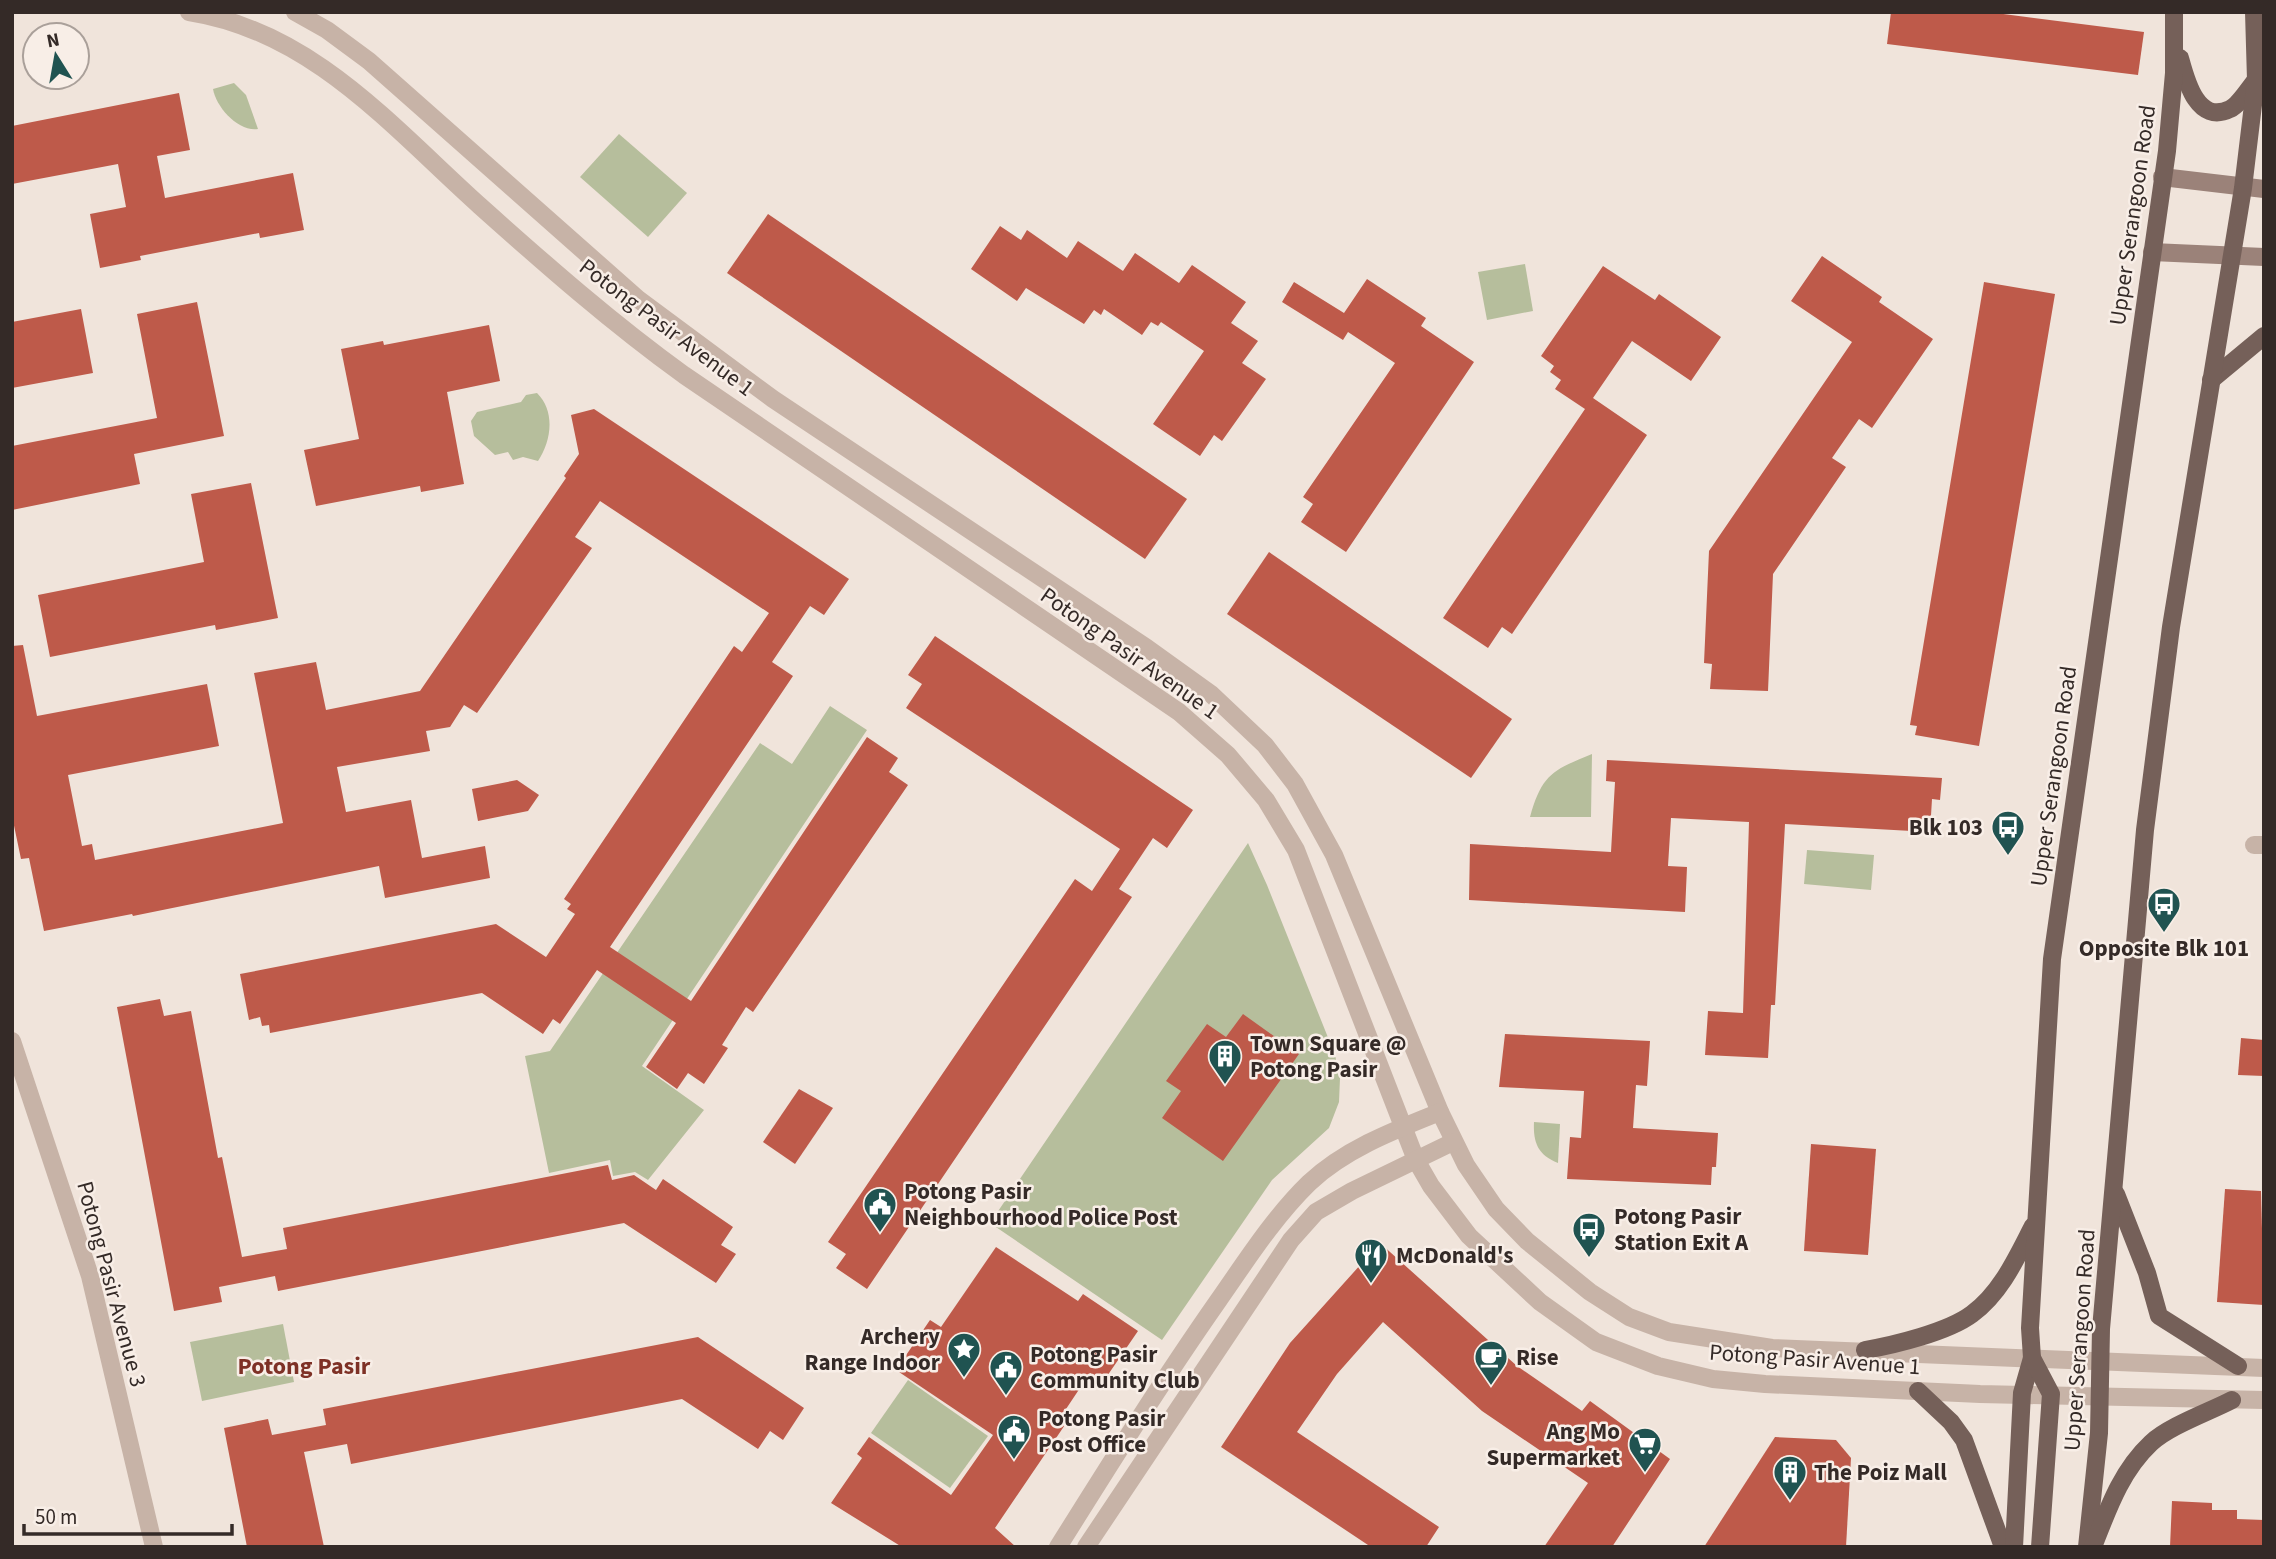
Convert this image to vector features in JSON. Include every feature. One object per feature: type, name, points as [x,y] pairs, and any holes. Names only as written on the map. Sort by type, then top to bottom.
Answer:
[{"type":"main road","name":"Upper Serangoon Road","points":[[2040,1547],[2051,1394],[2032,1358],[2030,1328],[2052,959],[2173,102],[2174,12]]},
{"type":"main road","name":"Upper Serangoon Road","points":[[2087,1547],[2099,1433],[2099,1360],[2145,830],[2171,627],[2242,188],[2256,80],[2254,12]]},
{"type":"main road","points":[[2174,34],[2189,93],[2200,105],[2215,112],[2231,109],[2256,80]]},
{"type":"main road","points":[[2254,37],[2264,55]]},
{"type":"main road","points":[[2211,380],[2264,336]]},
{"type":"main road","points":[[2115,1191],[2147,1273],[2159,1316],[2238,1366]]},
{"type":"main road","points":[[1865,1350],[1901,1343],[1972,1315],[2007,1276],[2036,1220]]},
{"type":"main road","points":[[2014,1547],[2022,1393],[2032,1358]]},
{"type":"main road","points":[[1918,1391],[1943,1413],[1964,1440],[2003,1547]]},
{"type":"main road","points":[[2093,1547],[2111,1500],[2128,1469],[2152,1442],[2232,1400]]},
{"type":"street","name":"Potong Pasir Avenue 1","points":[[189,12],[211,16],[267,35],[316,61],[351,87],[479,205],[616,325],[729,406],[1179,712],[1228,755],[1266,800],[1296,850],[1416,1160],[1431,1186],[1469,1236],[1540,1302],[1596,1342],[1658,1366],[1713,1379],[1918,1391],[2264,1400]]},
{"type":"street","name":"Potong Pasir Avenue 1","points":[[295,12],[327,30],[369,61],[638,299],[773,400],[1147,648],[1212,695],[1265,745],[1295,784],[1334,855],[1453,1142],[1496,1209],[1527,1241],[1590,1292],[1629,1317],[1669,1332],[1772,1348],[1865,1350],[1982,1359],[2099,1360],[2264,1368]]},
{"type":"street","points":[[2162,177],[2264,189]]},
{"type":"street","points":[[2152,252],[2231,258],[2264,257]]},
{"type":"street","name":"Potong Pasir Avenue 3","points":[[12,1041],[90,1276],[153,1546]]},
{"type":"street","points":[[1058,1547],[1194,1336],[1274,1223],[1309,1183],[1335,1163],[1403,1127],[1440,1112]]},
{"type":"street","points":[[1086,1547],[1291,1240],[1316,1212],[1453,1142]]},
{"type":"green space","points":[[234,83],[246,95],[258,129],[243,127],[229,117],[218,103],[213,89]]},
{"type":"green space","points":[[619,134],[687,193],[648,237],[580,177]]},
{"type":"green space","points":[[1525,264],[1533,311],[1487,320],[1478,272]]},
{"type":"green space","points":[[537,393],[547,409],[550,427],[546,445],[538,461],[523,457],[513,460],[508,452],[495,455],[474,436],[471,421],[477,412],[521,402],[526,395]]},
{"type":"green space","points":[[830,706],[867,730],[642,1066],[704,1110],[648,1180],[635,1172],[613,1176],[610,1160],[549,1173],[525,1056],[550,1051],[760,743],[792,764]]},
{"type":"green space","points":[[1592,754],[1591,817],[1530,817],[1539,791],[1551,775]]},
{"type":"green space","points":[[1248,843],[1335,1055],[1340,1078],[1339,1102],[1329,1128],[1272,1180],[1162,1340],[990,1223]]},
{"type":"green space","points":[[1807,850],[1874,855],[1871,890],[1804,884]]},
{"type":"green space","points":[[1534,1122],[1560,1124],[1558,1163],[1538,1147]]},
{"type":"green space","points":[[283,1324],[294,1382],[202,1401],[190,1342]]},
{"type":"green space","points":[[908,1380],[988,1436],[950,1488],[871,1433]]},
{"type":"building","points":[[1891,12],[1988,12],[2144,32],[2138,75],[1887,44]]},
{"type":"building","points":[[179,93],[190,150],[157,156],[165,198],[293,173],[304,230],[260,238],[259,233],[140,256],[141,260],[100,268],[90,214],[126,207],[118,164],[12,184],[12,126]]},
{"type":"building","points":[[768,214],[1187,499],[1145,559],[727,273]]},
{"type":"building","points":[[1000,226],[1021,240],[1027,230],[1067,258],[1078,241],[1123,271],[1135,253],[1179,283],[1192,265],[1246,302],[1231,323],[1258,341],[1242,363],[1266,379],[1222,441],[1214,435],[1200,456],[1153,424],[1204,351],[1161,322],[1158,326],[1151,322],[1142,335],[1104,309],[1101,315],[1094,310],[1084,324],[1026,288],[1017,301],[971,269]]},
{"type":"building","points":[[1822,256],[1882,297],[1879,302],[1933,339],[1872,428],[1859,419],[1832,458],[1846,467],[1773,574],[1768,691],[1710,689],[1712,664],[1704,663],[1709,551],[1852,342],[1791,301]]},
{"type":"building","points":[[1603,266],[1655,300],[1659,294],[1721,337],[1691,381],[1632,341],[1593,398],[1647,435],[1512,634],[1502,627],[1488,648],[1443,618],[1585,409],[1555,389],[1561,380],[1550,372],[1554,366],[1541,356]]},
{"type":"building","points":[[1367,279],[1426,318],[1421,326],[1474,362],[1346,552],[1301,522],[1313,504],[1303,497],[1395,363],[1348,332],[1343,340],[1282,302],[1294,282],[1344,313]]},
{"type":"building","points":[[1984,282],[2055,294],[1979,746],[1915,735],[1917,726],[1910,725]]},
{"type":"building","points":[[197,302],[224,436],[134,454],[140,484],[12,510],[12,446],[157,418],[137,314]]},
{"type":"building","points":[[81,309],[93,373],[12,388],[12,322]]},
{"type":"building","points":[[489,325],[500,381],[447,392],[464,484],[421,492],[420,486],[316,506],[304,450],[359,439],[341,349],[383,341],[384,345]]},
{"type":"building","points":[[594,409],[849,579],[824,615],[810,606],[772,662],[793,676],[610,947],[691,1001],[867,737],[898,758],[889,772],[908,785],[753,1012],[746,1007],[722,1045],[728,1048],[704,1084],[688,1073],[677,1089],[646,1067],[676,1023],[597,970],[560,1024],[553,1019],[543,1034],[482,993],[270,1033],[269,1025],[262,1026],[260,1017],[249,1020],[240,974],[496,924],[546,957],[575,914],[567,909],[571,904],[564,899],[734,646],[742,652],[769,613],[600,501],[575,537],[592,548],[477,713],[464,705],[450,727],[426,731],[430,751],[337,767],[346,812],[411,800],[422,858],[485,846],[490,878],[385,898],[379,866],[133,916],[132,914],[44,931],[29,858],[21,859],[12,816],[12,646],[23,645],[37,716],[207,684],[219,746],[68,775],[82,846],[92,844],[95,860],[283,823],[254,673],[316,662],[326,710],[420,691],[566,478],[564,476],[579,454],[571,415]]},
{"type":"building","points":[[251,483],[278,618],[216,630],[215,625],[50,657],[38,595],[204,562],[191,494]]},
{"type":"building","points":[[1269,552],[1512,719],[1471,778],[1227,614]]},
{"type":"building","points":[[935,636],[1193,810],[1167,848],[1153,838],[1119,889],[1132,897],[867,1289],[836,1268],[846,1254],[828,1242],[1075,879],[1092,891],[1120,849],[906,708],[922,684],[908,675]]},
{"type":"building","points":[[1607,760],[1942,778],[1940,800],[1932,799],[1930,832],[1785,824],[1775,1005],[1771,1005],[1768,1058],[1705,1055],[1708,1011],[1743,1013],[1749,822],[1671,818],[1668,866],[1687,867],[1685,912],[1469,900],[1470,844],[1611,852],[1615,782],[1606,781]]},
{"type":"building","points":[[517,780],[539,795],[528,811],[478,821],[472,789]]},
{"type":"building","points":[[160,999],[164,1016],[191,1011],[218,1158],[222,1157],[242,1257],[287,1249],[283,1228],[608,1165],[612,1180],[634,1175],[656,1190],[663,1179],[733,1227],[721,1245],[736,1254],[716,1283],[624,1223],[278,1291],[275,1276],[219,1287],[222,1302],[174,1311],[117,1007]]},
{"type":"building","name":"Town Square @ Potong Pasir","points":[[1243,1014],[1299,1054],[1223,1161],[1162,1118],[1181,1091],[1166,1081],[1207,1024],[1226,1037]]},
{"type":"building","points":[[1505,1034],[1650,1041],[1647,1086],[1636,1085],[1633,1128],[1718,1133],[1716,1167],[1712,1167],[1711,1185],[1567,1179],[1570,1137],[1581,1138],[1584,1091],[1499,1087]]},
{"type":"building","points":[[2241,1038],[2264,1040],[2264,1076],[2238,1075]]},
{"type":"building","points":[[799,1089],[833,1108],[795,1164],[763,1142]]},
{"type":"building","points":[[1811,1144],[1876,1149],[1868,1255],[1804,1251]]},
{"type":"building","points":[[2225,1189],[2261,1191],[2264,1305],[2217,1302]]},
{"type":"building","points":[[1380,1243],[1517,1366],[1582,1411],[1590,1401],[1670,1459],[1612,1547],[1544,1547],[1588,1483],[1482,1411],[1383,1322],[1337,1374],[1297,1432],[1439,1527],[1426,1547],[1371,1547],[1221,1447],[1290,1343]]},
{"type":"building","name":"Potong Pasir Community Club","points":[[996,1247],[1078,1301],[1083,1294],[1138,1331],[1103,1382],[1090,1373],[1064,1412],[1071,1416],[995,1528],[1016,1547],[902,1547],[831,1503],[862,1458],[857,1454],[869,1437],[951,1495],[993,1435],[896,1370],[930,1320],[941,1327]]},
{"type":"building","points":[[698,1337],[804,1408],[783,1440],[770,1431],[758,1449],[682,1399],[351,1464],[347,1444],[304,1452],[324,1547],[247,1547],[224,1428],[268,1419],[272,1435],[326,1425],[323,1409]]},
{"type":"building","name":"The Poiz Mall","points":[[1775,1437],[1836,1440],[1851,1458],[1846,1547],[1704,1547]]},
{"type":"building","points":[[2172,1501],[2212,1503],[2212,1510],[2237,1510],[2237,1519],[2264,1520],[2264,1547],[2170,1547]]},
{"type":"place","name":"Blk 103","points":[[2008,857]]},
{"type":"place","name":"Opposite Blk 101","points":[[2164,934]]},
{"type":"place","name":"Town Square @ Potong Pasir","points":[[1225,1086]]},
{"type":"place","name":"Potong Pasir Neighbourhood Police Post","points":[[880,1234]]},
{"type":"place","name":"Potong Pasir Station Exit A","points":[[1589,1259]]},
{"type":"place","name":"McDonald's","points":[[1371,1285]]},
{"type":"place","name":"Archery Range Indoor","points":[[964,1379]]},
{"type":"place","name":"Rise","points":[[1491,1387]]},
{"type":"place","name":"Potong Pasir Community Club","points":[[1006,1397]]},
{"type":"place","name":"Potong Pasir Post Office","points":[[1014,1461]]},
{"type":"place","name":"Ang Mo Supermarket","points":[[1645,1474]]},
{"type":"place","name":"The Poiz Mall","points":[[1790,1502]]},
{"type":"district","name":"Potong Pasir","points":[[304,1366]]}]
